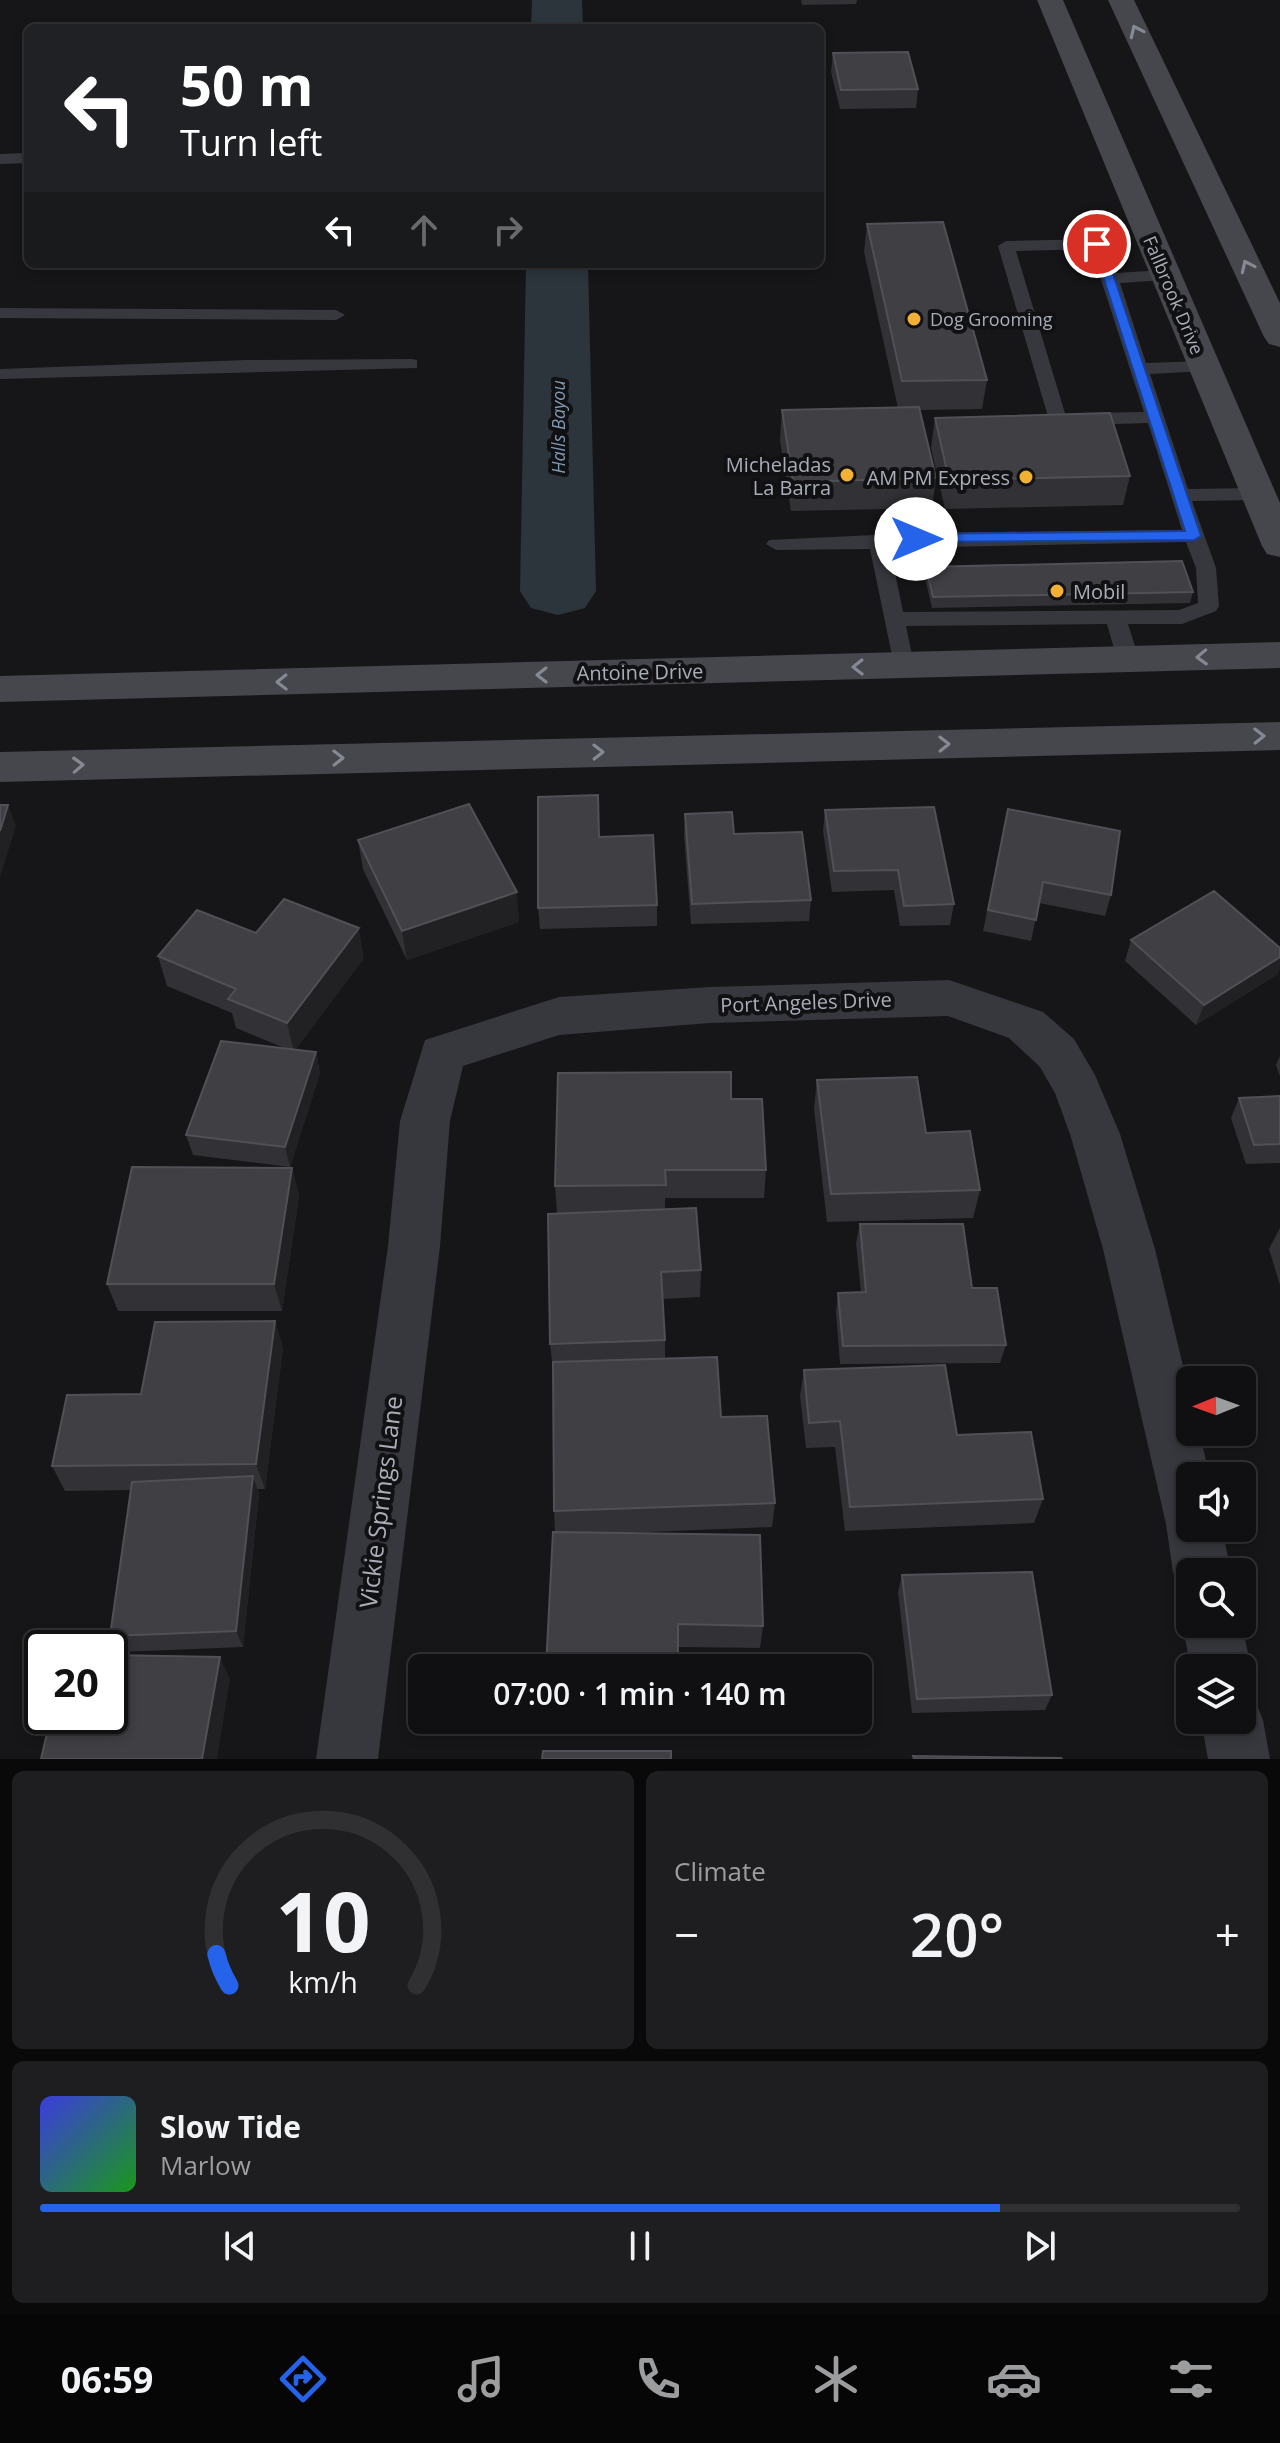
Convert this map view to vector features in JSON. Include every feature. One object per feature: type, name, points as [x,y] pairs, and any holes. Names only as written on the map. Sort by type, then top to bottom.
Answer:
[{"type":"main road","name":"Fallbrook Drive","points":[[1050,0],[1280,546]]},
{"type":"main road","points":[[1121,0],[1280,337]]},
{"type":"main road","points":[[1101,123],[1179,123]]},
{"type":"main road","name":"Antoine Drive","points":[[0,689],[1280,655]]},
{"type":"main road","points":[[0,767],[1280,736]]},
{"type":"street","name":"Port Angeles Drive","points":[[414,1246],[425,1121],[442,1054],[559,1016],[604,1011],[949,998],[1026,1025],[1057,1053],[1078,1089],[1129,1249],[1178,1462]]},
{"type":"street","name":"Vickie Springs Lane","points":[[347,1759],[414,1246]]},
{"type":"street","points":[[1235,1734],[1239,1759]]},
{"type":"lane","points":[[0,159],[24,158]]},
{"type":"lane","points":[[896,619],[1182,617],[1209,606],[1206,568],[1097,244],[1006,246],[1050,420],[1155,417]]},
{"type":"lane","points":[[1110,278],[1165,275]]},
{"type":"lane","points":[[0,313],[336,315]]},
{"type":"lane","points":[[0,374],[247,365],[411,364]]},
{"type":"lane","points":[[1139,369],[1204,366]]},
{"type":"lane","points":[[1182,495],[1257,494]]},
{"type":"lane","points":[[776,544],[1194,536]]},
{"type":"lane","points":[[879,543],[903,665]]},
{"type":"lane","points":[[1116,619],[1128,659]]},
{"type":"building","points":[[908,52],[918,89],[841,90],[833,53]]},
{"type":"building","points":[[943,222],[987,380],[902,381],[867,224]]},
{"type":"building","points":[[919,407],[936,478],[793,482],[782,410]]},
{"type":"building","points":[[1110,413],[1130,476],[949,480],[935,418]]},
{"type":"building","name":"Mobil","points":[[1182,561],[1193,592],[933,597],[926,567]]},
{"type":"building","points":[[598,795],[599,837],[653,835],[657,905],[538,908],[538,797]]},
{"type":"building","points":[[469,804],[517,892],[402,931],[358,840]]},
{"type":"building","points":[[0,805],[8,805],[0,831]]},
{"type":"building","points":[[934,807],[954,904],[904,906],[898,870],[834,871],[825,810]]},
{"type":"building","points":[[1008,809],[1120,831],[1111,895],[1043,882],[1036,920],[988,910]]},
{"type":"building","points":[[732,812],[734,834],[802,832],[811,900],[692,904],[685,814]]},
{"type":"building","points":[[1214,891],[1280,948],[1280,957],[1204,1005],[1131,940]]},
{"type":"building","points":[[284,899],[359,928],[287,1023],[228,999],[236,989],[158,956],[197,910],[256,933]]},
{"type":"building","points":[[221,1041],[316,1052],[285,1147],[186,1135]]},
{"type":"building","points":[[731,1072],[731,1099],[762,1099],[766,1170],[665,1170],[666,1185],[555,1186],[558,1073]]},
{"type":"building","points":[[917,1077],[926,1133],[970,1131],[980,1190],[831,1194],[817,1080]]},
{"type":"building","points":[[1280,1096],[1280,1144],[1254,1145],[1239,1098]]},
{"type":"building","points":[[132,1167],[292,1168],[274,1284],[107,1284]]},
{"type":"building","points":[[696,1208],[701,1270],[661,1272],[665,1340],[550,1344],[548,1214]]},
{"type":"building","points":[[860,1224],[963,1224],[972,1288],[997,1288],[1006,1345],[843,1346],[838,1293],[866,1292]]},
{"type":"building","points":[[275,1321],[256,1464],[52,1466],[67,1395],[141,1394],[155,1322]]},
{"type":"building","points":[[717,1357],[721,1417],[767,1416],[775,1503],[554,1511],[553,1362]]},
{"type":"building","points":[[945,1365],[957,1435],[1031,1432],[1043,1499],[850,1507],[840,1421],[809,1423],[804,1370]]},
{"type":"building","points":[[253,1476],[236,1631],[128,1635],[128,1630],[111,1630],[132,1482]]},
{"type":"building","points":[[553,1532],[760,1535],[763,1626],[678,1624],[678,1654],[547,1654]]},
{"type":"building","points":[[1032,1572],[1052,1695],[917,1699],[902,1575]]},
{"type":"building","points":[[128,1655],[220,1657],[202,1759],[41,1759],[47,1734],[128,1734]]},
{"type":"building","points":[[543,1751],[671,1751],[671,1759],[542,1759]]},
{"type":"building","points":[[913,1756],[1061,1758],[1062,1759],[914,1759]]},
{"type":"waterway","name":"Halls Bayou","points":[[557,0],[557,24]]},
{"type":"waterway","name":"Halls Bayou","points":[[557,268],[558,591]]},
{"type":"place","name":"Dog Grooming","points":[[914,319]]},
{"type":"place","name":"Micheladas La Barra","points":[[847,475]]},
{"type":"place","name":"AM PM Express","points":[[1026,477]]},
{"type":"place","name":"Mobil","points":[[1057,591]]},
{"type":"route","points":[[916,539],[1194,536],[1097,244]]}]
